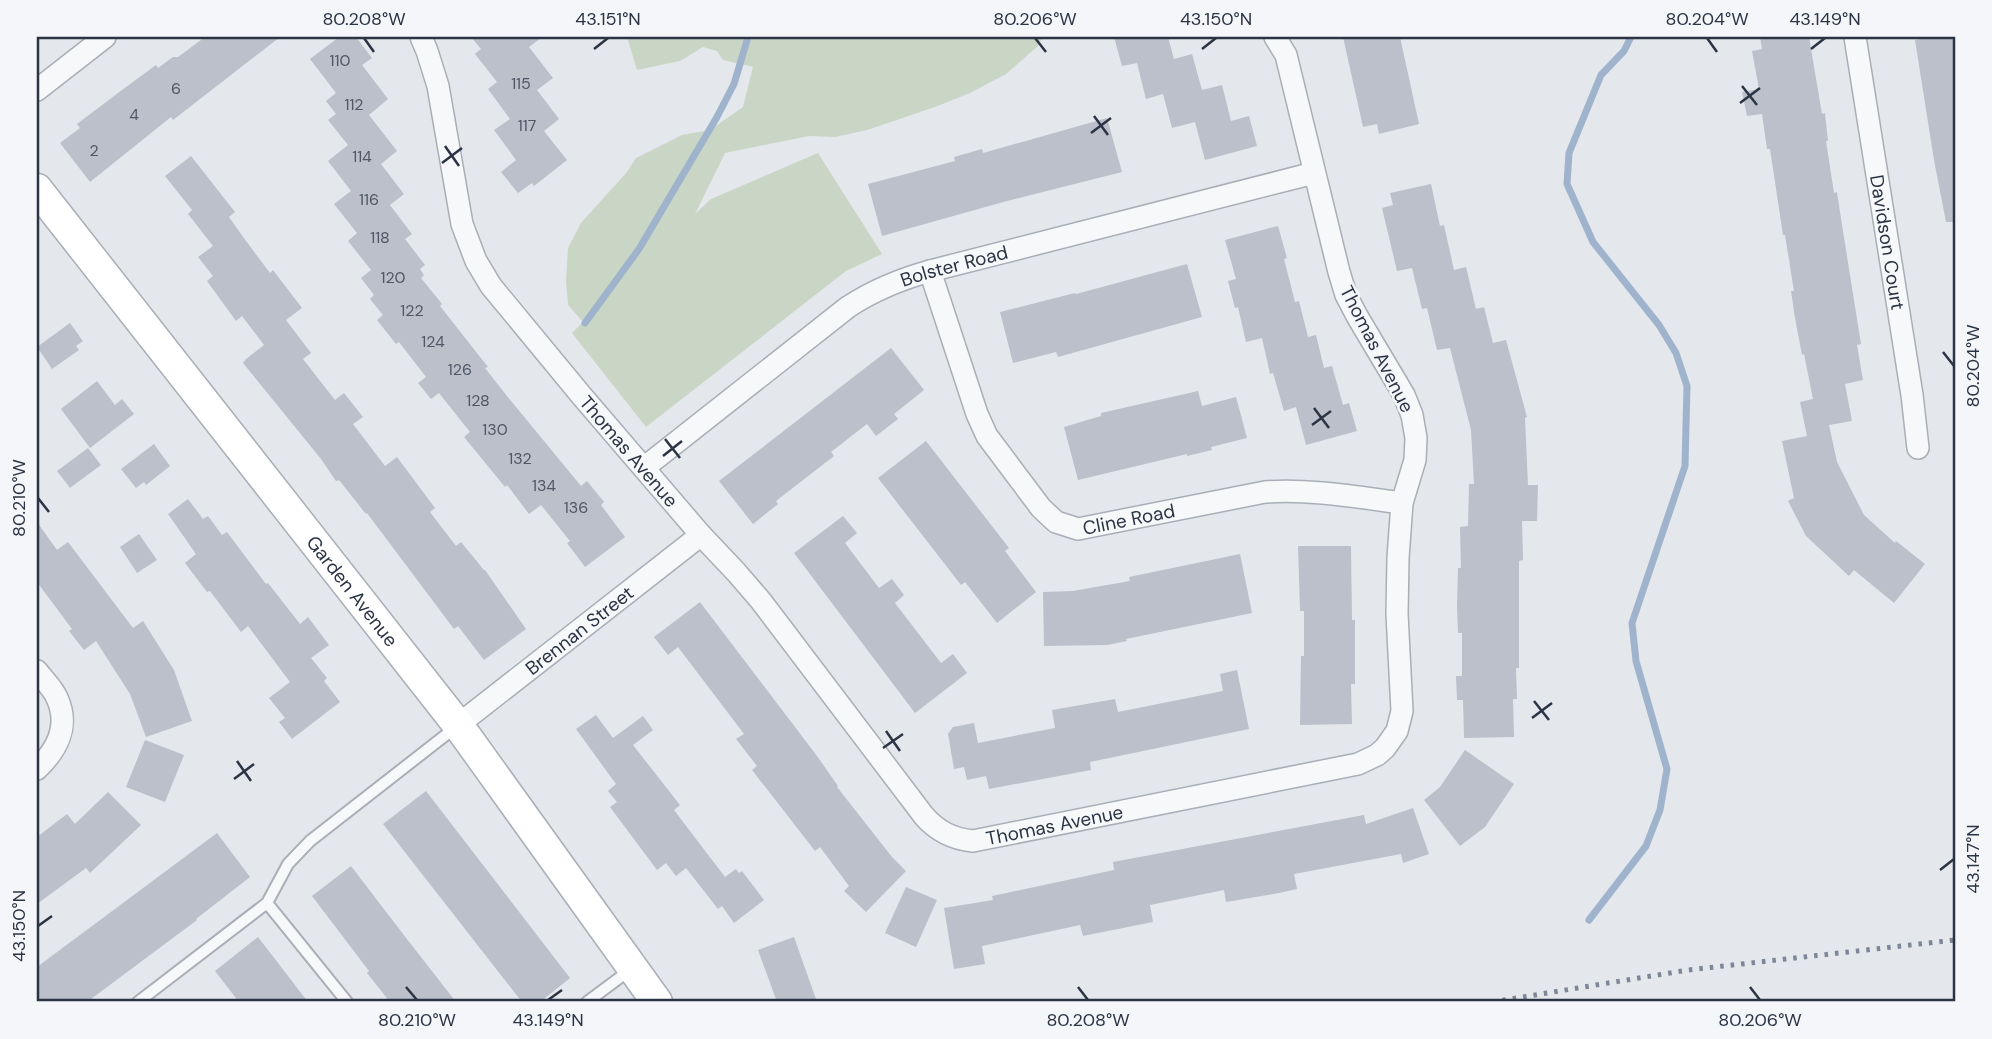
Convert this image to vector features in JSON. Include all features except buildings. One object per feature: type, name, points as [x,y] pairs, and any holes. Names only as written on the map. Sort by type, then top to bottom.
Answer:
[{"type":"street","points":[[37,90],[105,37]]},
{"type":"street","name":"Thomas Avenue","points":[[421,37],[438,86],[463,224],[476,261],[491,286],[581,395],[761,601],[924,816],[946,834],[974,841],[1358,764],[1377,755],[1397,731],[1402,711],[1397,614],[1398,558],[1402,503],[1415,460],[1416,438],[1412,415],[1404,395],[1346,295],[1286,55],[1275,37]]},
{"type":"street","name":"Davidson Court","points":[[1855,37],[1918,448]]},
{"type":"street","name":"Bolster Road","points":[[645,467],[848,307],[880,288],[930,271],[1314,173]]},
{"type":"street","name":"Garden Avenue","points":[[37,190],[458,725],[657,1002]]},
{"type":"street","name":"Cline Road","points":[[930,271],[977,414],[987,436],[1041,508],[1056,522],[1078,529],[1265,492],[1290,490],[1402,503]]},
{"type":"street","name":"Brennan Street","points":[[458,725],[701,535]]},
{"type":"street","points":[[37,671],[57,697],[64,719],[62,734],[49,758],[37,769]]},
{"type":"lane","points":[[138,1002],[267,903],[288,864],[310,841],[458,725]]},
{"type":"lane","points":[[267,903],[347,1002]]},
{"type":"lane","points":[[587,1002],[632,968]]},
{"type":"green space","points":[[627,37],[1043,37],[1037,47],[1006,74],[935,107],[867,130],[835,137],[809,136],[725,153],[695,214],[711,199],[818,153],[882,254],[846,271],[646,427],[572,333],[583,322],[568,305],[568,248],[581,223],[627,172],[636,158],[682,135],[710,130],[743,107],[753,67],[723,60],[717,51],[703,47],[680,61],[637,70]]},
{"type":"waterway","points":[[585,323],[639,249],[717,117],[734,84],[748,37]]},
{"type":"waterway","points":[[1589,920],[1646,846],[1660,810],[1667,769],[1636,661],[1632,623],[1685,466],[1687,386],[1676,353],[1659,325],[1593,242],[1567,184],[1569,153],[1601,75],[1624,51],[1631,37]]},
{"type":"railway","points":[[1492,1002],[1688,970],[1955,940]]}]
